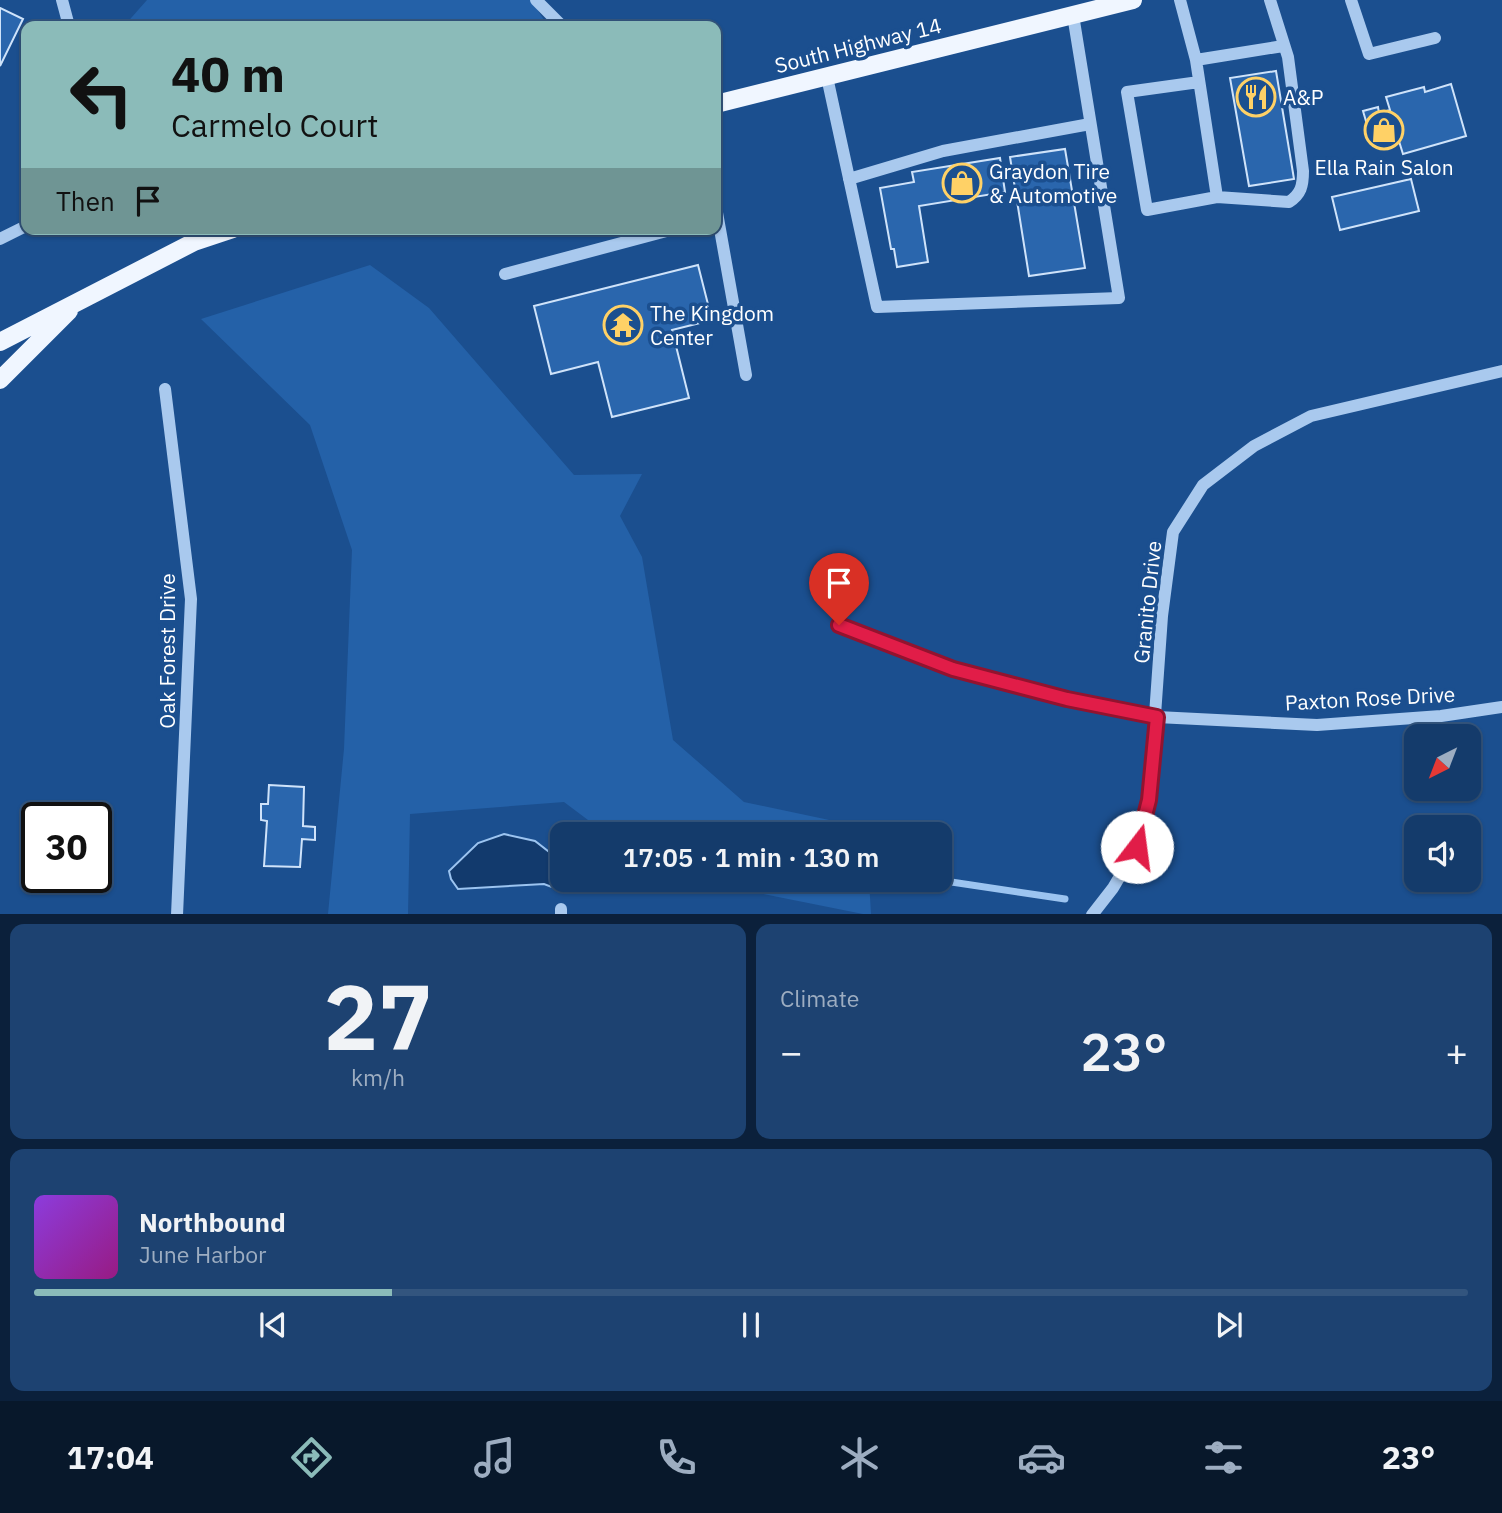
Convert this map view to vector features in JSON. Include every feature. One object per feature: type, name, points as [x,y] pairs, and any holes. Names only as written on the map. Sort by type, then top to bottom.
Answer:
[{"type":"main road","name":"South Highway 14","points":[[721,103],[1133,0]]},
{"type":"main road","points":[[0,342],[194,242],[215,235]]},
{"type":"main road","points":[[0,380],[82,298]]},
{"type":"street","points":[[62,0],[68,21]]},
{"type":"street","points":[[536,0],[557,21]]},
{"type":"street","points":[[1180,0],[1196,60],[1217,197]]},
{"type":"street","points":[[1199,82],[1127,92],[1147,210],[1217,197],[1289,202],[1297,197],[1303,185],[1288,57],[1270,0]]},
{"type":"street","points":[[1351,0],[1369,54],[1435,38]]},
{"type":"street","points":[[827,77],[877,307],[1119,298],[1073,15]]},
{"type":"street","points":[[1196,60],[1283,46]]},
{"type":"street","points":[[849,179],[943,151],[1090,124]]},
{"type":"street","points":[[0,239],[21,228]]},
{"type":"street","points":[[505,274],[651,235]]},
{"type":"street","points":[[720,235],[746,375]]},
{"type":"street","name":"Granito Drive","points":[[1093,914],[1113,888],[1137,847],[1149,800],[1157,717],[1161,616],[1172,533],[1203,485],[1254,446],[1311,415],[1502,371]]},
{"type":"street","name":"Oak Forest Drive","points":[[165,388],[191,599],[177,914]]},
{"type":"street","name":"Paxton Rose Drive","points":[[839,625],[953,669],[1067,699],[1157,717],[1317,725],[1441,716],[1502,706]]},
{"type":"shaded area","points":[[147,0],[531,0],[545,21],[128,21]]},
{"type":"shaded area","points":[[370,265],[429,308],[574,475],[642,474],[620,516],[642,557],[673,740],[744,802],[839,822],[591,822],[564,802],[410,814],[408,914],[328,914],[344,749],[352,550],[310,425],[201,319]]},
{"type":"shaded area","points":[[504,834],[535,841],[550,853],[550,886],[544,884],[458,889],[449,871],[478,843]]},
{"type":"shaded area","points":[[753,892],[870,892],[871,914]]},
{"type":"building","points":[[0,8],[23,19],[0,66]]},
{"type":"building","points":[[1276,71],[1294,179],[1249,186],[1230,78]]},
{"type":"building","points":[[1451,84],[1466,136],[1403,154],[1398,138],[1373,145],[1363,111],[1378,107],[1379,113],[1390,110],[1386,97],[1424,87],[1425,92]]},
{"type":"building","points":[[1065,149],[1085,268],[1029,276],[1010,157]]},
{"type":"building","points":[[1000,158],[1005,192],[919,206],[928,262],[897,267],[880,188],[914,182],[912,172]]},
{"type":"building","points":[[1411,179],[1419,211],[1340,230],[1332,197]]},
{"type":"building","points":[[698,265],[712,320],[672,330],[689,398],[612,417],[598,362],[551,374],[534,306]]},
{"type":"building","points":[[269,785],[304,787],[303,826],[315,827],[315,840],[302,839],[300,867],[264,866],[267,821],[261,820],[261,804],[268,804]]},
{"type":"waterway","points":[[952,882],[1065,899]]},
{"type":"place","name":"A&P","points":[[1256,97]]},
{"type":"place","name":"Ella Rain Salon","points":[[1384,130]]},
{"type":"place","name":"Graydon Tire & Automotive","points":[[962,183]]},
{"type":"place","name":"The Kingdom Center","points":[[623,325]]},
{"type":"route","points":[[839,625],[953,669],[1067,699],[1157,717],[1149,800],[1137,847]]}]
